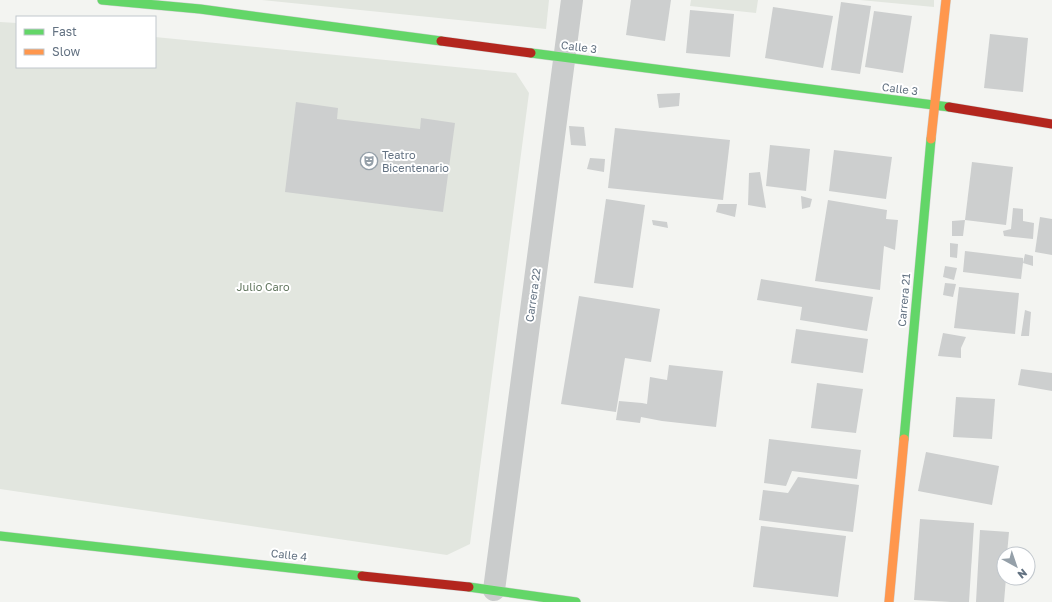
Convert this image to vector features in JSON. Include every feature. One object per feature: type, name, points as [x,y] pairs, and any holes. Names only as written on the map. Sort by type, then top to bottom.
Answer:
[{"type":"street","name":"Calle 3","points":[[102,0],[201,4],[564,58],[934,105],[1052,124]]},
{"type":"street","name":"Carrera 22","points":[[494,590],[572,0]]},
{"type":"street","name":"Carrera 21","points":[[889,602],[934,105],[946,0]]},
{"type":"street","name":"Calle 4","points":[[0,536],[494,590],[576,602]]},
{"type":"green space","points":[[262,0],[549,0],[546,29]]},
{"type":"green space","points":[[691,0],[758,0],[756,13],[690,6]]},
{"type":"green space","points":[[860,0],[934,0],[934,7]]},
{"type":"green space","name":"Julio Caro","points":[[0,22],[16,23],[16,68],[156,68],[156,37],[516,73],[529,93],[470,544],[447,555],[0,489]]},
{"type":"building","points":[[631,0],[671,0],[665,41],[626,35]]},
{"type":"building","points":[[841,2],[871,6],[860,74],[831,70]]},
{"type":"building","points":[[773,7],[833,16],[823,68],[765,58]]},
{"type":"building","points":[[690,10],[734,14],[730,57],[686,53]]},
{"type":"building","points":[[874,11],[912,16],[903,73],[865,67]]},
{"type":"building","points":[[990,34],[1028,38],[1023,92],[984,88]]},
{"type":"building","points":[[680,93],[679,106],[659,108],[657,94]]},
{"type":"building","name":"Teatro Bicentenario","points":[[296,102],[338,108],[337,119],[420,129],[421,118],[455,123],[443,212],[285,192]]},
{"type":"building","points":[[569,126],[584,127],[586,146],[571,145]]},
{"type":"building","points":[[615,128],[730,140],[723,200],[608,188]]},
{"type":"building","points":[[770,145],[810,149],[806,191],[766,186]]},
{"type":"building","points":[[834,150],[892,157],[886,199],[829,191]]},
{"type":"building","points":[[590,158],[605,159],[604,172],[587,169]]},
{"type":"building","points":[[972,162],[1013,167],[1006,225],[965,220]]},
{"type":"building","points":[[760,172],[766,208],[748,205],[749,173]]},
{"type":"building","points":[[801,196],[812,199],[810,207],[802,209]]},
{"type":"building","points":[[606,199],[645,205],[633,288],[594,283]]},
{"type":"building","points":[[828,200],[887,210],[886,219],[898,220],[895,250],[884,246],[880,290],[815,281]]},
{"type":"building","points":[[718,204],[737,204],[735,217],[716,212]]},
{"type":"building","points":[[1013,208],[1023,209],[1023,221],[1034,223],[1033,239],[1004,236],[1003,231],[1011,229]]},
{"type":"building","points":[[1040,217],[1052,219],[1052,255],[1035,252]]},
{"type":"building","points":[[652,220],[667,222],[668,228],[653,225]]},
{"type":"building","points":[[965,220],[963,236],[952,236],[952,221]]},
{"type":"building","points":[[950,243],[958,244],[957,258],[950,257]]},
{"type":"building","points":[[965,251],[1023,258],[1021,279],[963,272]]},
{"type":"building","points":[[1025,254],[1033,256],[1033,266],[1023,263]]},
{"type":"building","points":[[945,266],[957,268],[954,280],[943,277]]},
{"type":"building","points":[[761,279],[873,297],[867,331],[800,320],[802,307],[757,300]]},
{"type":"building","points":[[945,283],[956,284],[953,297],[943,295]]},
{"type":"building","points":[[959,287],[1019,293],[1015,334],[954,328]]},
{"type":"building","points":[[579,296],[660,309],[651,362],[625,358],[616,412],[561,404]]},
{"type":"building","points":[[1025,310],[1031,312],[1029,336],[1021,336]]},
{"type":"building","points":[[796,329],[868,339],[863,373],[791,363]]},
{"type":"building","points":[[943,333],[966,337],[961,348],[961,358],[938,356]]},
{"type":"building","points":[[669,365],[723,371],[716,427],[641,417],[640,423],[616,420],[619,401],[647,404],[650,377],[667,380]]},
{"type":"building","points":[[1021,369],[1052,373],[1052,391],[1018,385]]},
{"type":"building","points":[[817,383],[863,389],[856,433],[811,428]]},
{"type":"building","points":[[956,397],[995,399],[992,439],[953,437]]},
{"type":"building","points":[[769,439],[861,450],[857,479],[792,471],[786,486],[764,483]]},
{"type":"building","points":[[926,452],[999,466],[992,505],[918,491]]},
{"type":"building","points":[[798,477],[859,485],[853,532],[759,520],[763,490],[788,493]]},
{"type":"building","points":[[920,519],[974,523],[969,602],[914,600]]},
{"type":"building","points":[[761,526],[846,536],[838,597],[753,587]]},
{"type":"building","points":[[980,530],[1009,532],[1008,546],[996,546],[996,586],[1005,586],[1004,602],[976,602]]},
{"type":"traffic: fast","points":[[102,0],[200,9],[441,41]]},
{"type":"traffic: fast","points":[[531,53],[949,107]]},
{"type":"traffic: fast","points":[[904,439],[931,139]]},
{"type":"traffic: fast","points":[[0,536],[362,576]]},
{"type":"traffic: fast","points":[[469,587],[576,602]]},
{"type":"traffic: slow","points":[[931,139],[946,0]]},
{"type":"traffic: slow","points":[[889,602],[904,439]]},
{"type":"traffic: jam","points":[[441,41],[531,53]]},
{"type":"traffic: jam","points":[[949,107],[1052,124]]},
{"type":"traffic: jam","points":[[362,576],[469,587]]},
{"type":"place","name":"Teatro Bicentenario","points":[[369,161]]}]
